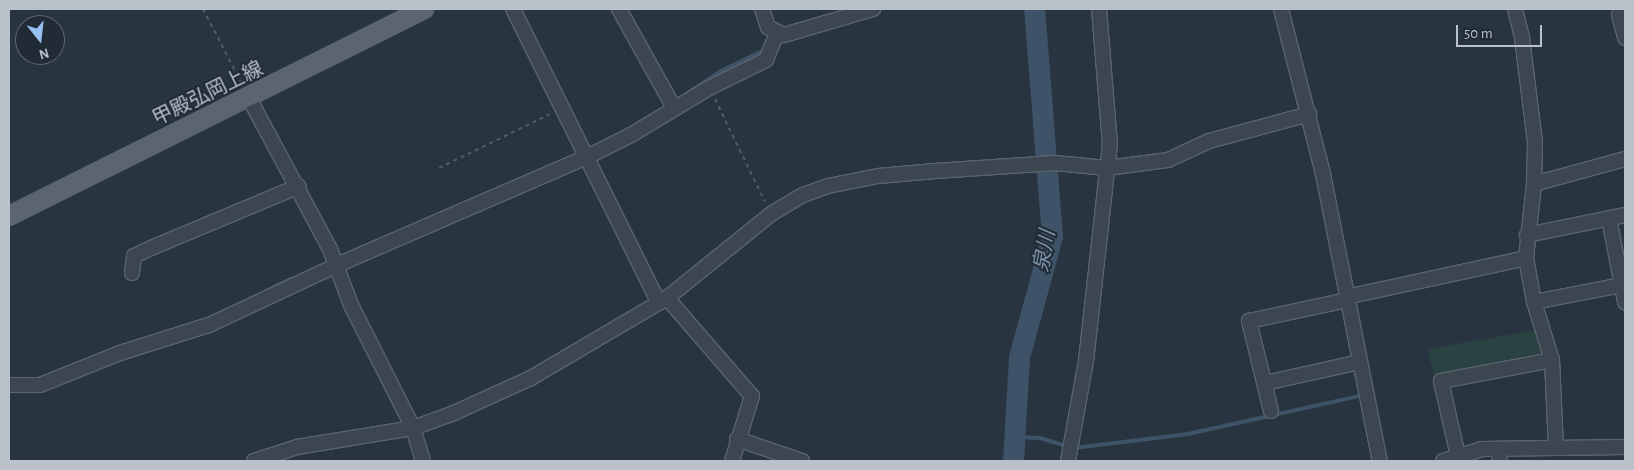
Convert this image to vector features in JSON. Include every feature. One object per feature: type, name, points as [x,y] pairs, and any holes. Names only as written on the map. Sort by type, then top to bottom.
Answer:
[{"type":"main road","name":"甲殿弘岡上線","points":[[9,216],[24,205],[249,98],[424,9]]},
{"type":"street","points":[[514,9],[585,152],[663,300],[752,396],[737,439],[732,461]]},
{"type":"street","points":[[619,9],[672,103]]},
{"type":"street","points":[[9,385],[40,385],[120,353],[209,325],[334,259],[585,152],[631,135],[672,103],[709,88],[766,60],[775,45],[774,32],[762,9]]},
{"type":"street","points":[[774,32],[784,35],[873,9]]},
{"type":"street","points":[[1070,453],[1086,361],[1110,145],[1099,9]]},
{"type":"street","points":[[1281,9],[1310,114],[1380,461]]},
{"type":"street","points":[[1515,9],[1522,38],[1535,143],[1534,184],[1526,258],[1534,302],[1552,360],[1556,448]]},
{"type":"street","points":[[1625,14],[1619,15],[1625,38]]},
{"type":"street","points":[[249,98],[299,186],[334,259],[351,305],[413,428],[423,461]]},
{"type":"street","points":[[254,461],[297,447],[413,428],[454,413],[532,378],[663,300],[771,214],[803,195],[828,186],[878,176],[1048,163],[1107,168],[1168,160],[1209,141],[1310,114]]},
{"type":"street","points":[[1534,184],[1625,159]]},
{"type":"street","points":[[132,273],[134,256],[299,186]]},
{"type":"street","points":[[1527,235],[1625,215]]},
{"type":"street","points":[[1609,218],[1625,302]]},
{"type":"street","points":[[1271,411],[1249,322],[1526,258]]},
{"type":"street","points":[[1534,302],[1622,284]]},
{"type":"street","points":[[1458,456],[1441,381],[1552,360]]},
{"type":"street","points":[[1265,383],[1360,362]]},
{"type":"street","points":[[737,439],[802,461]]},
{"type":"street","points":[[1442,461],[1458,456],[1499,455],[1556,448],[1625,447]]},
{"type":"path","points":[[203,9],[249,98]]},
{"type":"path","points":[[709,88],[771,214]]},
{"type":"path","points":[[439,168],[564,108]]},
{"type":"green space","points":[[1537,330],[1544,355],[1439,378],[1434,374],[1427,349]]},
{"type":"waterway","name":"泉川","points":[[1013,461],[1019,357],[1052,236],[1034,9]]},
{"type":"waterway","points":[[682,97],[721,71],[764,50]]},
{"type":"waterway","points":[[266,291],[291,279]]},
{"type":"waterway","points":[[1074,448],[1188,434],[1359,396]]},
{"type":"waterway","points":[[1014,437],[1040,438],[1067,446]]}]
